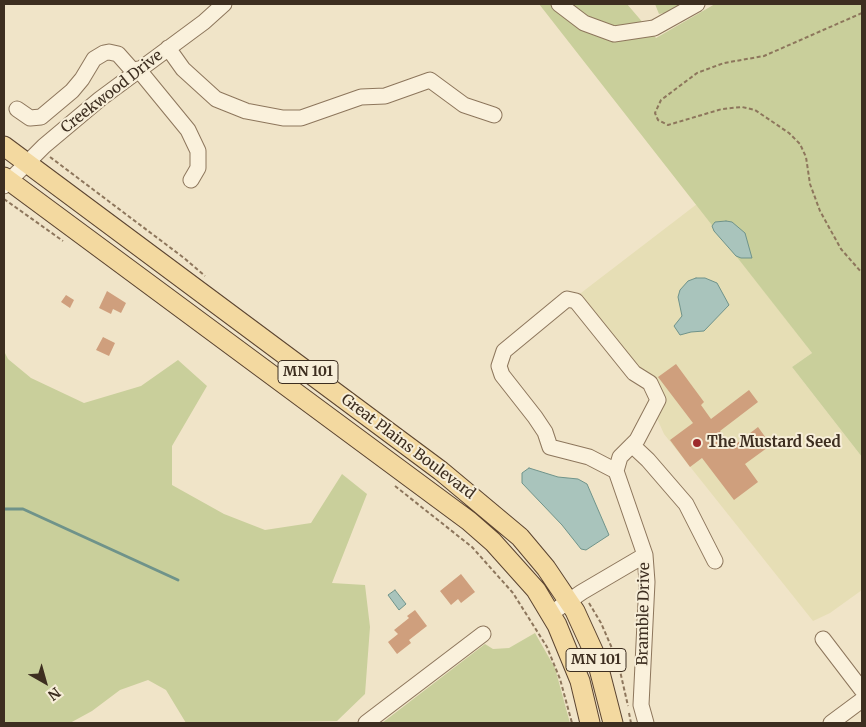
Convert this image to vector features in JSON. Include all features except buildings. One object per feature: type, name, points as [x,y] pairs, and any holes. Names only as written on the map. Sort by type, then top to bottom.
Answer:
[{"type":"main road","name":"Great Plains Boulevard","points":[[4,146],[481,502],[529,547],[570,600],[596,657],[613,723]]},
{"type":"main road","name":"Great Plains Boulevard","points":[[5,186],[469,521],[514,563],[536,590],[574,664],[590,723]]},
{"type":"street","name":"Creekwood Drive","points":[[5,186],[72,122],[136,71],[204,22],[224,4]]},
{"type":"street","points":[[559,4],[584,22],[614,34],[654,28],[697,4]]},
{"type":"street","points":[[168,48],[183,69],[216,99],[246,111],[284,118],[301,118],[360,97],[385,96],[430,80],[464,105],[494,115]]},
{"type":"street","points":[[16,109],[28,118],[40,117],[72,91],[94,59],[104,53],[118,54],[136,71],[188,130],[198,151],[198,168],[190,180]]},
{"type":"street","points":[[616,471],[589,457],[550,447],[545,432],[536,417],[502,375],[499,366],[504,351],[551,310],[567,299],[576,301],[634,373],[650,383],[658,400],[637,440],[620,457],[616,471],[645,556]]},
{"type":"street","points":[[632,445],[648,460],[686,504],[715,561]]},
{"type":"street","name":"Bramble Drive","points":[[550,614],[570,600],[645,556],[648,582],[641,705],[646,723]]},
{"type":"street","points":[[366,723],[483,634]]},
{"type":"street","points":[[823,639],[862,690]]},
{"type":"street","points":[[830,723],[862,700]]},
{"type":"path","points":[[862,13],[764,56],[724,63],[697,73],[661,100],[654,113],[658,120],[668,124],[722,109],[742,107],[755,110],[789,133],[800,144],[806,157],[810,184],[820,211],[841,249],[862,273]]},
{"type":"path","points":[[5,186],[70,245]]},
{"type":"path","points":[[392,484],[466,541],[513,593],[547,647],[560,679],[572,723]]},
{"type":"shaded area","points":[[697,204],[812,353],[792,367],[862,457],[862,590],[830,613],[813,621],[664,434],[635,369],[577,296]]},
{"type":"green space","points":[[539,4],[627,4],[656,38],[715,4],[862,4],[862,457],[792,367],[812,353]]},
{"type":"green space","points":[[655,4],[692,4],[680,10],[659,14]]},
{"type":"green space","points":[[4,351],[8,359],[31,378],[84,403],[141,386],[178,360],[207,386],[172,446],[172,485],[224,514],[265,530],[311,523],[342,474],[367,494],[332,583],[365,585],[370,627],[365,694],[337,721],[186,723],[166,690],[148,680],[120,690],[92,711],[70,723],[4,723]]},
{"type":"green space","points":[[535,633],[555,668],[570,723],[382,723],[485,644],[493,649],[509,648]]},
{"type":"water","points":[[715,222],[732,222],[745,233],[752,258],[736,256],[714,231],[712,226]]},
{"type":"water","points":[[696,278],[705,278],[717,283],[729,305],[704,331],[680,335],[674,326],[682,316],[678,297],[680,290],[688,281]]},
{"type":"water","points":[[529,468],[558,477],[578,479],[587,484],[609,535],[586,550],[581,549],[562,525],[522,483],[522,473]]},
{"type":"water","points":[[395,590],[406,604],[399,610],[388,595]]},
{"type":"waterway","points":[[4,509],[23,509],[178,580]]},
{"type":"place","name":"The Mustard Seed","points":[[697,443]]}]
